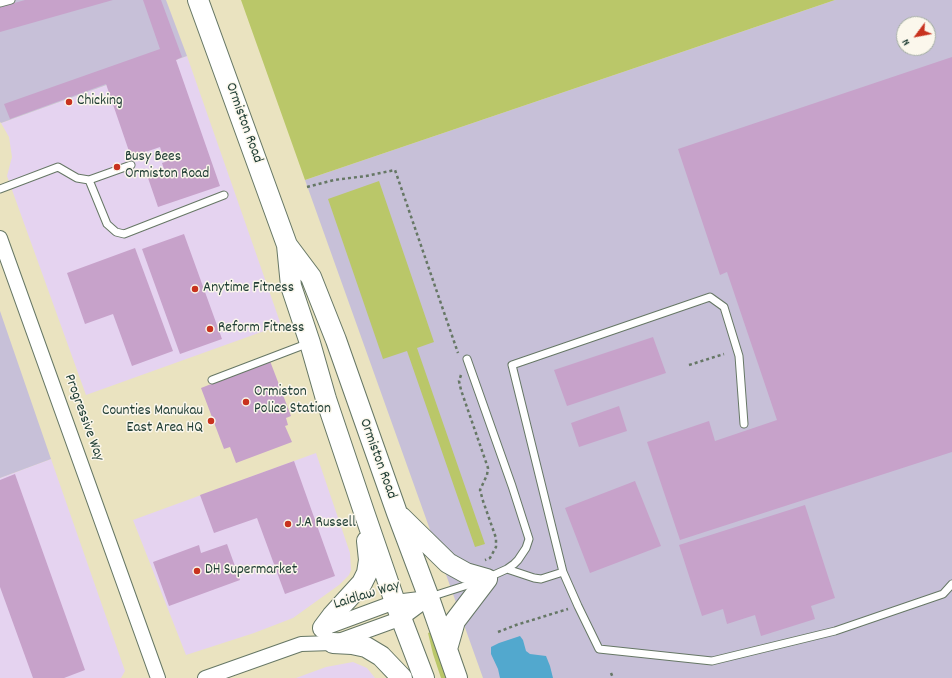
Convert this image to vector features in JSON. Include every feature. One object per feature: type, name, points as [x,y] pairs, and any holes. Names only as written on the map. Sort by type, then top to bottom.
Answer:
[{"type":"main road","name":"Ormiston Road","points":[[198,0],[287,245],[291,286],[310,343],[326,399],[364,512],[424,678]]},
{"type":"main road","name":"Ormiston Road","points":[[287,245],[311,277],[336,340],[396,513],[429,598],[457,678]]},
{"type":"main road","points":[[364,512],[369,560],[367,573],[362,583],[332,616],[328,636],[366,647],[381,656],[402,678]]},
{"type":"main road","points":[[396,513],[448,563],[466,573],[485,569]]},
{"type":"main road","points":[[447,649],[455,621],[485,569]]},
{"type":"street","name":"Progressive Way","points":[[0,238],[158,678]]},
{"type":"street","name":"Laidlaw Way","points":[[209,677],[301,644],[328,636],[429,598]]},
{"type":"lane","points":[[0,3],[11,0]]},
{"type":"lane","points":[[0,189],[58,167],[77,178],[89,180],[131,165]]},
{"type":"lane","points":[[89,180],[107,224],[116,232],[124,234],[224,195]]},
{"type":"lane","points":[[744,424],[739,356],[724,307],[710,297],[512,365],[563,572],[599,649],[712,661],[835,631],[943,594],[952,584]]},
{"type":"lane","points":[[212,380],[310,343]]},
{"type":"lane","points":[[464,358],[512,486],[528,539],[526,548],[522,555],[507,570]]},
{"type":"lane","points":[[429,598],[485,569],[507,570],[541,579],[563,572]]},
{"type":"path","points":[[307,187],[334,180],[366,176],[395,170],[464,358]]},
{"type":"path","points":[[689,365],[724,354]]},
{"type":"path","points":[[462,373],[459,381],[461,390],[488,468],[487,475],[480,490],[496,538],[496,547],[485,569]]},
{"type":"path","points":[[498,632],[572,608]]},
{"type":"path","points":[[611,673],[612,678]]},
{"type":"shaded area","points":[[0,0],[166,0],[187,56],[1,123]]},
{"type":"shaded area","points":[[835,0],[952,0],[952,678],[483,678],[305,180]]},
{"type":"shaded area","points":[[187,56],[281,325],[86,395],[7,176],[12,157],[9,137],[1,123]]},
{"type":"shaded area","points":[[0,311],[51,459],[0,478]]},
{"type":"shaded area","points":[[316,453],[350,553],[351,570],[349,575],[339,585],[293,618],[254,633],[186,655],[133,520]]},
{"type":"shaded area","points":[[51,459],[125,671],[121,678],[0,678],[0,478]]},
{"type":"shaded area","points":[[353,662],[367,668],[375,678],[296,678],[326,667]]},
{"type":"green space","points":[[241,0],[835,0],[305,180]]},
{"type":"green space","points":[[379,181],[434,342],[417,348],[485,544],[475,547],[407,351],[383,359],[328,199]]},
{"type":"green space","points":[[431,632],[447,678],[441,678],[428,633]]},
{"type":"water","points":[[520,636],[523,640],[526,651],[530,654],[546,656],[553,678],[500,678],[498,669],[491,654],[491,647]]},
{"type":"building","points":[[25,0],[113,0],[0,32],[0,7]]},
{"type":"building","points":[[143,0],[161,0],[182,57],[176,60],[220,186],[158,207],[148,178],[165,172],[162,163],[165,162],[160,147],[131,157],[106,84],[10,119],[4,104],[160,49]]},
{"type":"building","points":[[952,57],[952,452],[680,540],[647,442],[709,421],[715,441],[777,420],[727,272],[720,275],[678,149]]},
{"type":"building","points":[[184,234],[222,339],[180,354],[142,249]]},
{"type":"building","points":[[135,248],[173,351],[132,366],[113,314],[85,324],[67,273]]},
{"type":"building","points":[[653,337],[666,373],[567,406],[554,370]]},
{"type":"building","name":"Ormiston Police Station","points":[[270,361],[291,416],[286,418],[288,425],[285,426],[292,442],[236,463],[230,447],[224,449],[201,388]]},
{"type":"building","points":[[619,406],[627,431],[579,447],[571,423]]},
{"type":"building","name":"J.A Russell","points":[[294,461],[335,576],[285,594],[257,518],[214,533],[200,495]]},
{"type":"building","points":[[15,474],[85,670],[64,678],[33,678],[0,587],[0,480]]},
{"type":"building","points":[[635,481],[661,546],[590,573],[565,508]]},
{"type":"building","points":[[805,505],[835,598],[811,606],[815,619],[761,636],[755,615],[727,624],[723,609],[702,616],[679,545]]},
{"type":"building","name":"DH Supermarket","points":[[227,544],[240,580],[169,606],[153,562],[199,545],[201,553]]},
{"type":"place","name":"Chicking","points":[[69,102]]},
{"type":"place","name":"Busy Bees Ormiston Road","points":[[117,167]]},
{"type":"place","name":"Anytime Fitness","points":[[195,289]]},
{"type":"place","name":"Reform Fitness","points":[[210,329]]},
{"type":"place","name":"Ormiston Police Station","points":[[246,402]]},
{"type":"place","name":"Counties Manukau East Area HQ","points":[[211,421]]},
{"type":"place","name":"J.A Russell","points":[[288,524]]},
{"type":"place","name":"DH Supermarket","points":[[197,571]]}]
